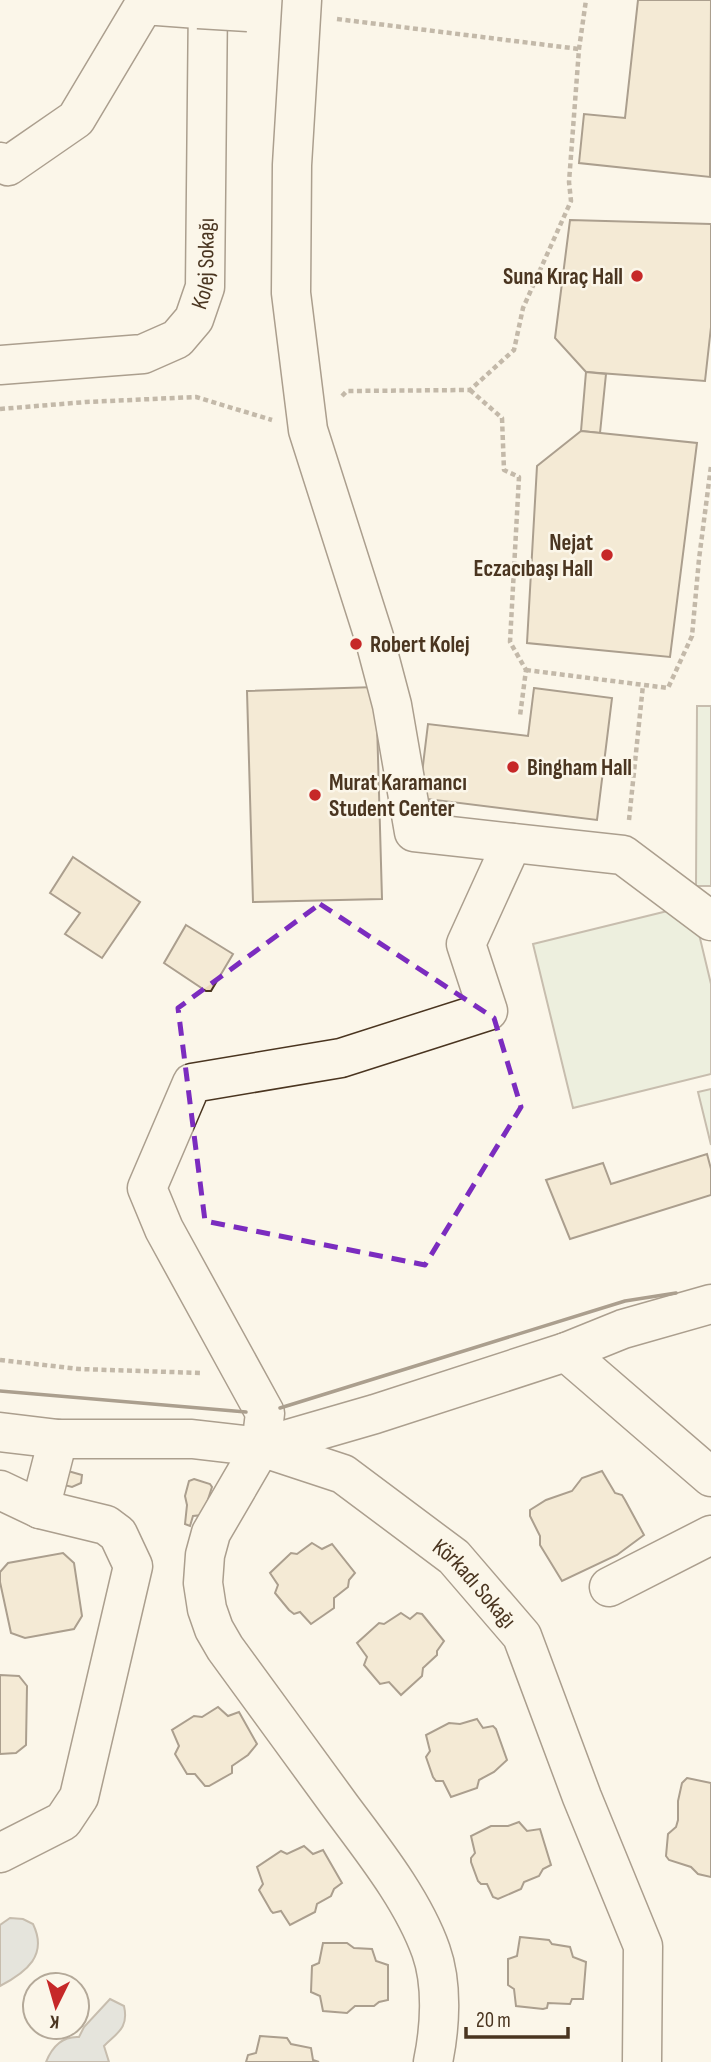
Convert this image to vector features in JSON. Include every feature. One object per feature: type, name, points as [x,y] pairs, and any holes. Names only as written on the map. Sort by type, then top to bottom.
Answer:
[{"type":"street","points":[[0,162],[8,166],[76,119],[144,5],[203,4],[248,12],[300,7],[292,165],[291,293],[308,430],[374,637],[392,705],[414,832],[623,855],[711,921]]},
{"type":"street","name":"Kolej Sokağı","points":[[0,365],[143,354],[177,339],[194,319],[205,287],[206,23],[203,4]]},
{"type":"street","points":[[433,2062],[439,2007],[437,1980],[431,1952],[414,1916],[373,1849],[225,1648],[207,1609],[203,1583],[205,1555],[211,1533],[261,1447],[265,1413],[164,1229],[147,1188],[192,1083],[341,1058],[488,1011],[466,944],[512,843]]},
{"type":"street","points":[[261,1447],[375,1414],[566,1352],[623,1329],[711,1304]]},
{"type":"street","points":[[566,1352],[711,1477]]},
{"type":"street","name":"Körkadı Sokağı","points":[[0,1432],[58,1439],[192,1439],[261,1447],[343,1474],[454,1557],[522,1636],[582,1797],[643,1946],[642,2062]]},
{"type":"street","points":[[40,1509],[58,1439]]},
{"type":"street","points":[[0,1490],[40,1509],[106,1525],[118,1534],[133,1566],[79,1797],[63,1821],[0,1853]]},
{"type":"street","points":[[609,1587],[711,1535]]},
{"type":"path","points":[[470,390],[514,350],[523,308],[571,201],[569,182],[579,49],[586,0]]},
{"type":"path","points":[[300,7],[579,49]]},
{"type":"path","points":[[347,391],[470,390],[502,418],[504,470],[519,477],[510,642],[526,670],[520,716]]},
{"type":"path","points":[[0,409],[196,397],[308,430]]},
{"type":"path","points":[[526,670],[668,688],[692,636],[711,466]]},
{"type":"path","points":[[628,831],[643,685]]},
{"type":"path","points":[[0,1360],[79,1369],[244,1374]]},
{"type":"highlighted area","points":[[320,904],[494,1018],[521,1107],[425,1265],[205,1221],[178,1008]]},
{"type":"green space","points":[[697,706],[711,706],[711,886],[696,886]]},
{"type":"green space","points":[[692,905],[711,984],[711,1074],[573,1108],[533,944]]},
{"type":"green space","points":[[711,1089],[711,1145],[698,1092]]},
{"type":"shaded area","points":[[10,1918],[23,1919],[33,1924],[38,1945],[36,1954],[26,1968],[0,1986],[0,1925]]},
{"type":"shaded area","points":[[110,1999],[124,2006],[125,2020],[121,2029],[104,2046],[109,2062],[46,2062],[51,2052],[63,2041],[91,2041],[91,2019]]},
{"type":"building","points":[[638,0],[711,0],[710,177],[579,163],[584,114],[625,118]]},
{"type":"building","name":"Suna Kıraç Hall","points":[[570,220],[711,224],[711,327],[705,381],[586,372],[555,338]]},
{"type":"building","points":[[586,372],[606,374],[600,433],[581,431]]},
{"type":"building","name":"Nejat Eczacıbaşı Hall","points":[[581,431],[697,443],[670,657],[527,643],[537,466]]},
{"type":"building","name":"Murat Karamancı Student Center","points":[[376,687],[382,899],[253,902],[247,691]]},
{"type":"building","name":"Bingham Hall","points":[[534,688],[612,698],[597,820],[419,798],[428,724],[528,736]]},
{"type":"building","points":[[73,857],[140,902],[102,958],[65,934],[80,913],[50,893]]},
{"type":"building","points":[[186,925],[233,954],[211,991],[206,991],[164,963]]},
{"type":"building","points":[[707,1154],[711,1169],[711,1195],[570,1239],[546,1180],[603,1163],[611,1184]]},
{"type":"building","points":[[61,1469],[82,1475],[81,1483],[72,1487],[60,1484]]},
{"type":"building","points":[[602,1471],[615,1493],[622,1495],[644,1535],[617,1555],[562,1581],[540,1545],[540,1536],[530,1516],[530,1510],[546,1500],[572,1491],[582,1478]]},
{"type":"building","points":[[194,1479],[212,1487],[203,1515],[193,1516],[190,1526],[185,1524],[185,1496],[189,1481]]},
{"type":"building","points":[[312,1543],[322,1549],[332,1544],[355,1573],[349,1580],[348,1587],[334,1598],[334,1608],[311,1624],[300,1612],[294,1614],[289,1610],[275,1593],[278,1585],[270,1573],[291,1553],[297,1554]]},
{"type":"building","points":[[63,1553],[74,1563],[82,1616],[74,1629],[25,1638],[11,1633],[0,1572],[8,1563]]},
{"type":"building","points":[[401,1613],[410,1619],[417,1613],[422,1614],[444,1641],[437,1655],[423,1668],[422,1676],[401,1695],[389,1682],[380,1684],[364,1665],[367,1657],[357,1643],[379,1623],[384,1624]]},
{"type":"building","points":[[0,1675],[19,1676],[27,1686],[26,1745],[16,1753],[0,1754]]},
{"type":"building","points":[[218,1707],[228,1716],[239,1712],[257,1744],[248,1755],[232,1766],[232,1773],[205,1786],[195,1774],[187,1774],[175,1754],[179,1746],[172,1730],[194,1716],[202,1717]]},
{"type":"building","points":[[477,1719],[483,1728],[493,1726],[496,1729],[507,1760],[494,1772],[479,1780],[477,1788],[451,1797],[443,1781],[436,1781],[433,1777],[426,1757],[430,1751],[426,1735],[449,1723],[460,1724]]},
{"type":"building","points":[[687,1778],[711,1783],[711,1877],[698,1874],[691,1867],[669,1860],[666,1856],[668,1834],[676,1827],[682,1783]]},
{"type":"building","points":[[519,1822],[527,1831],[540,1829],[551,1865],[543,1869],[539,1876],[524,1882],[521,1889],[498,1899],[493,1897],[487,1884],[478,1881],[471,1862],[475,1853],[471,1836],[491,1826],[508,1826]]},
{"type":"building","points":[[304,1846],[313,1854],[323,1850],[342,1883],[334,1889],[331,1896],[317,1904],[315,1912],[290,1925],[281,1911],[271,1911],[259,1890],[263,1884],[257,1867],[281,1851],[287,1854]]},
{"type":"building","points":[[520,1937],[549,1940],[552,1944],[570,1947],[573,1957],[586,1962],[583,1999],[572,1999],[570,2004],[548,2003],[547,2008],[543,2009],[516,2006],[514,1989],[508,1985],[508,1959],[517,1956]]},
{"type":"building","points":[[323,1943],[347,1943],[354,1948],[372,1949],[376,1961],[388,1965],[388,2000],[374,2006],[355,2006],[347,2013],[323,2011],[320,1996],[311,1992],[312,1966],[319,1963]]},
{"type":"building","points":[[260,2036],[287,2038],[291,2044],[311,2048],[313,2060],[319,2062],[246,2062],[248,2055],[256,2053]]},
{"type":"wall","points":[[280,1408],[625,1301],[676,1293]]},
{"type":"wall","points":[[0,1391],[246,1412]]},
{"type":"place","name":"Suna Kıraç Hall","points":[[637,276]]},
{"type":"place","name":"Nejat Eczacıbaşı Hall","points":[[607,555]]},
{"type":"place","name":"Robert Kolej","points":[[356,644]]},
{"type":"place","name":"Bingham Hall","points":[[513,767]]},
{"type":"place","name":"Murat Karamancı Student Center","points":[[315,795]]}]
